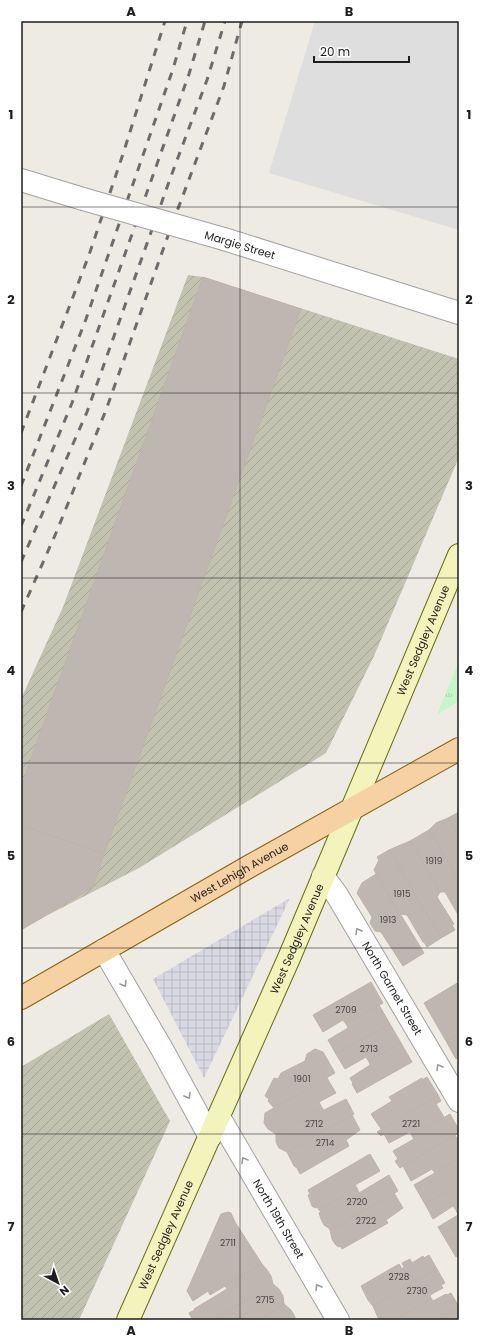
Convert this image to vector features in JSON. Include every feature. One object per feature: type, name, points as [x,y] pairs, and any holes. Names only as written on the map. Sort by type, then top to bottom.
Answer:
[{"type":"main road","name":"West Lehigh Avenue","points":[[21,998],[352,808],[459,749]]},
{"type":"street","name":"Margie Street","points":[[21,180],[224,239],[459,313]]},
{"type":"street","name":"West Sedgley Avenue","points":[[128,1320],[219,1117],[459,555]]},
{"type":"street","name":"North Garnet Street","points":[[323,876],[337,895],[459,1101]]},
{"type":"street","points":[[104,950],[162,1049],[210,1137]]},
{"type":"street","name":"North 19th Street","points":[[219,1117],[338,1320]]},
{"type":"shaded area","points":[[315,21],[459,21],[459,230],[269,173]]},
{"type":"shaded area","points":[[188,275],[203,277],[459,359],[459,457],[374,656],[326,753],[139,868],[21,930],[21,699],[63,607]]},
{"type":"shaded area","points":[[290,898],[204,1078],[153,979]]},
{"type":"shaded area","points":[[109,1014],[170,1121],[79,1320],[21,1320],[21,1067]]},
{"type":"green space","points":[[459,661],[459,701],[437,715]]},
{"type":"building","points":[[203,277],[301,309],[104,854],[21,825],[21,787]]},
{"type":"building","points":[[459,812],[459,837],[448,818]]},
{"type":"building","points":[[448,818],[459,837],[459,881],[429,830],[436,823]]},
{"type":"building","points":[[21,825],[104,854],[93,887],[21,930]]},
{"type":"building","points":[[429,830],[459,881],[459,916],[445,892],[440,892],[410,841]]},
{"type":"building","points":[[410,841],[440,892],[437,897],[454,924],[452,925],[455,930],[441,938],[389,850]]},
{"type":"building","points":[[389,850],[441,938],[427,947],[407,915],[400,914],[374,870],[379,860],[377,857]]},
{"type":"building","points":[[376,874],[424,953],[403,966],[381,932],[375,931],[370,923],[372,917],[357,893],[362,883]]},
{"type":"building","points":[[371,982],[383,1003],[346,1024],[343,1020],[323,1032],[313,1015]]},
{"type":"building","points":[[459,982],[459,1008],[435,1022],[424,1003]]},
{"type":"building","points":[[379,1005],[390,1024],[336,1054],[328,1040],[348,1028],[346,1024]]},
{"type":"building","points":[[459,1008],[459,1034],[446,1041],[435,1022]]},
{"type":"building","points":[[390,1024],[401,1043],[369,1062],[366,1057],[345,1069],[336,1054]]},
{"type":"building","points":[[459,1034],[459,1057],[456,1059],[446,1041]]},
{"type":"building","points":[[401,1043],[412,1062],[357,1093],[350,1078],[370,1065],[369,1062]]},
{"type":"building","points":[[315,1049],[323,1052],[335,1073],[274,1108],[268,1101],[269,1099],[265,1096],[274,1078],[278,1079],[281,1073],[305,1061],[307,1054]]},
{"type":"building","points":[[427,1077],[438,1095],[381,1129],[371,1114],[392,1101],[389,1097],[422,1078],[422,1080]]},
{"type":"building","points":[[327,1078],[336,1093],[319,1102],[322,1108],[276,1134],[268,1129],[264,1123],[265,1113]]},
{"type":"building","points":[[438,1095],[441,1101],[436,1104],[444,1117],[412,1136],[410,1132],[389,1143],[384,1134],[381,1136],[377,1132]]},
{"type":"building","points":[[346,1099],[354,1114],[287,1152],[279,1148],[276,1142],[276,1134],[322,1108],[324,1110]]},
{"type":"building","points":[[450,1114],[459,1130],[459,1133],[400,1168],[395,1161],[398,1159],[393,1151],[414,1139],[412,1136]]},
{"type":"building","points":[[352,1115],[360,1130],[346,1140],[349,1146],[300,1174],[287,1152]]},
{"type":"building","points":[[455,1135],[459,1142],[459,1159],[435,1173],[432,1169],[411,1181],[403,1166]]},
{"type":"building","points":[[370,1154],[380,1171],[355,1185],[357,1188],[319,1210],[317,1207],[315,1208],[312,1206],[308,1195],[310,1194],[308,1190]]},
{"type":"building","points":[[459,1159],[459,1184],[425,1204],[414,1185]]},
{"type":"building","points":[[389,1175],[398,1191],[330,1230],[324,1225],[319,1213],[321,1212],[319,1210],[357,1188],[359,1193]]},
{"type":"building","points":[[459,1184],[459,1208],[456,1210],[453,1206],[433,1219],[425,1204]]},
{"type":"building","points":[[394,1193],[403,1208],[386,1220],[388,1223],[342,1249],[340,1246],[338,1247],[335,1244],[330,1230]]},
{"type":"building","points":[[459,1208],[459,1234],[447,1242],[438,1227],[458,1215],[456,1210]]},
{"type":"building","points":[[228,1212],[231,1213],[235,1222],[262,1264],[210,1295],[208,1291],[193,1301],[187,1291],[221,1214]]},
{"type":"building","points":[[459,1234],[459,1255],[456,1257],[447,1242]]},
{"type":"building","points":[[429,1255],[437,1269],[373,1306],[368,1300],[361,1286],[399,1264],[402,1269],[404,1267],[402,1263],[410,1259],[412,1263],[423,1256],[424,1258]]},
{"type":"building","points":[[262,1264],[271,1276],[273,1284],[213,1320],[193,1320],[189,1313],[227,1289],[225,1286]]},
{"type":"building","points":[[437,1269],[445,1283],[441,1285],[443,1288],[430,1295],[431,1298],[394,1320],[379,1320],[373,1306]]},
{"type":"building","points":[[273,1284],[279,1289],[283,1296],[284,1304],[258,1320],[213,1320]]},
{"type":"building","points":[[451,1293],[459,1307],[437,1320],[394,1320],[431,1298],[433,1301]]},
{"type":"building","points":[[284,1304],[291,1310],[295,1320],[258,1320]]},
{"type":"building","points":[[459,1307],[459,1320],[437,1320]]},
{"type":"railway","points":[[21,433],[89,255],[165,21]]},
{"type":"railway","points":[[21,486],[86,319],[173,69],[187,21]]},
{"type":"railway","points":[[21,526],[72,403],[189,74],[205,21]]},
{"type":"railway","points":[[21,562],[87,412],[207,80],[225,21]]},
{"type":"railway","points":[[21,612],[56,533],[106,410],[170,230],[224,86],[242,21]]}]
